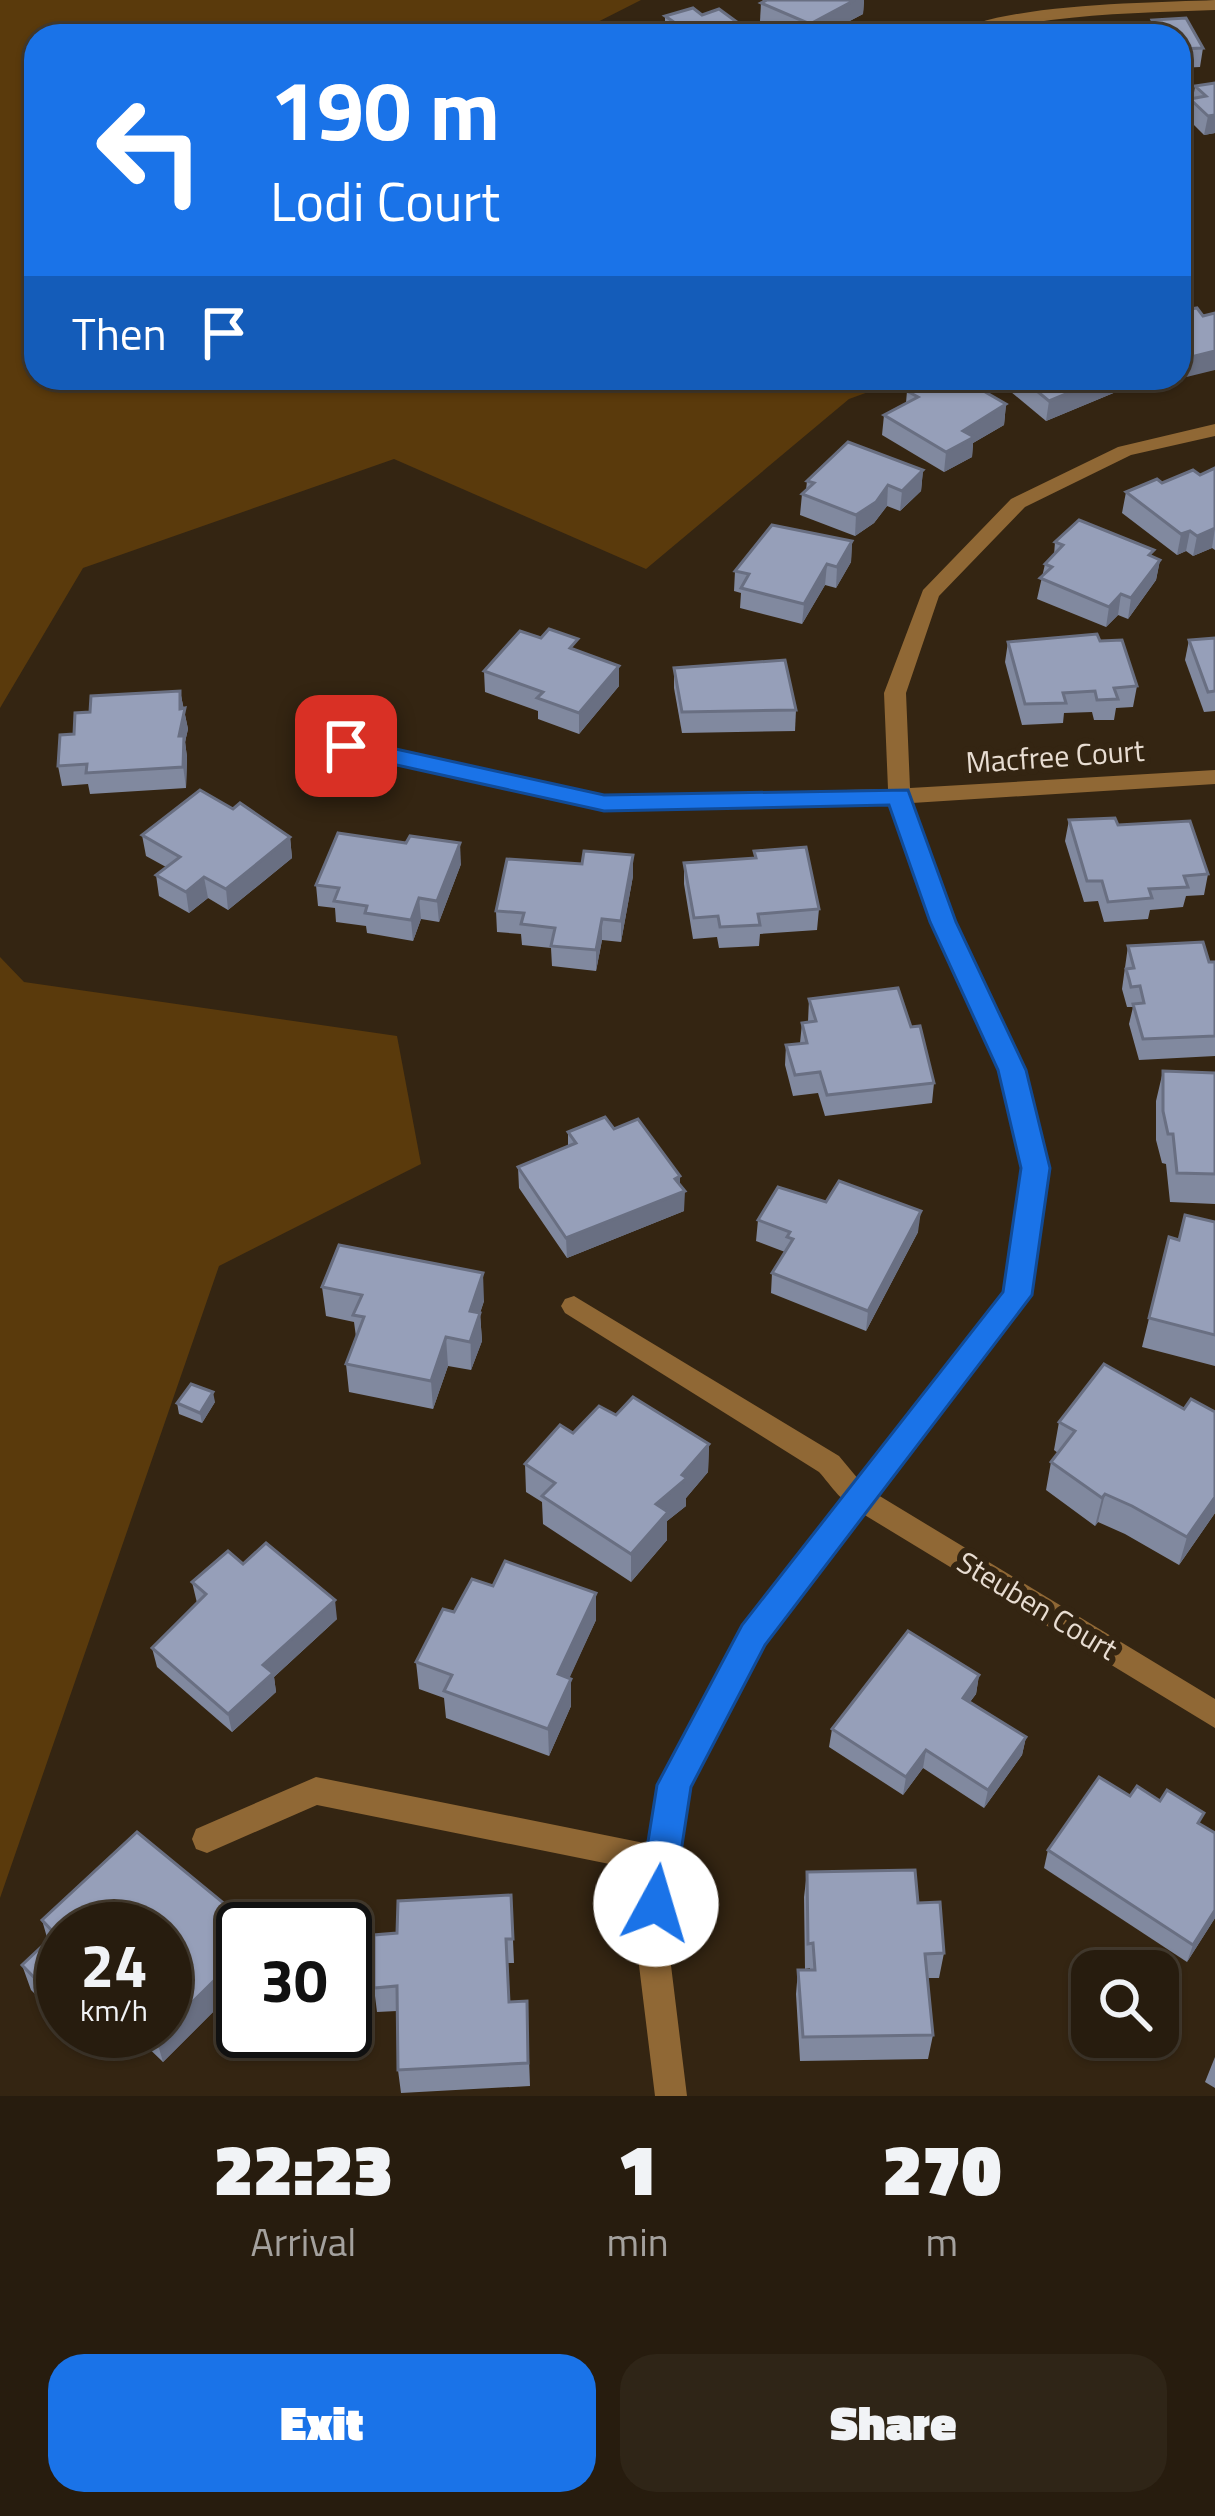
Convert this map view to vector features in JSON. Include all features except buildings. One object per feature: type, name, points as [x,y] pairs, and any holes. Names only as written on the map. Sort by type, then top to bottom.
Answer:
[{"type":"street","points":[[994,24],[1066,11],[1215,5]]},
{"type":"street","points":[[670,2096],[653,1949],[659,1860],[674,1785],[753,1635],[1017,1295],[1036,1168],[1012,1070],[943,922],[899,796],[895,693],[931,593],[1018,502],[1125,452],[1215,430]]},
{"type":"street","name":"Macfree Court","points":[[346,746],[604,803],[899,796],[1215,777]]},
{"type":"street","name":"Steuben Court","points":[[574,1306],[829,1464],[860,1498],[1215,1715]]},
{"type":"street","points":[[207,1839],[316,1791],[659,1860]]},
{"type":"shaded area","points":[[0,0],[641,0],[594,24],[24,24],[24,390],[874,390],[849,399],[646,569],[394,459],[83,568],[0,708]]},
{"type":"shaded area","points":[[0,957],[24,982],[397,1036],[421,1164],[219,1266],[0,1898]]},
{"type":"route","points":[[346,746],[604,803],[899,796],[943,922],[1012,1070],[1036,1168],[1017,1295],[753,1635],[674,1785],[659,1860],[656,1904]]}]
